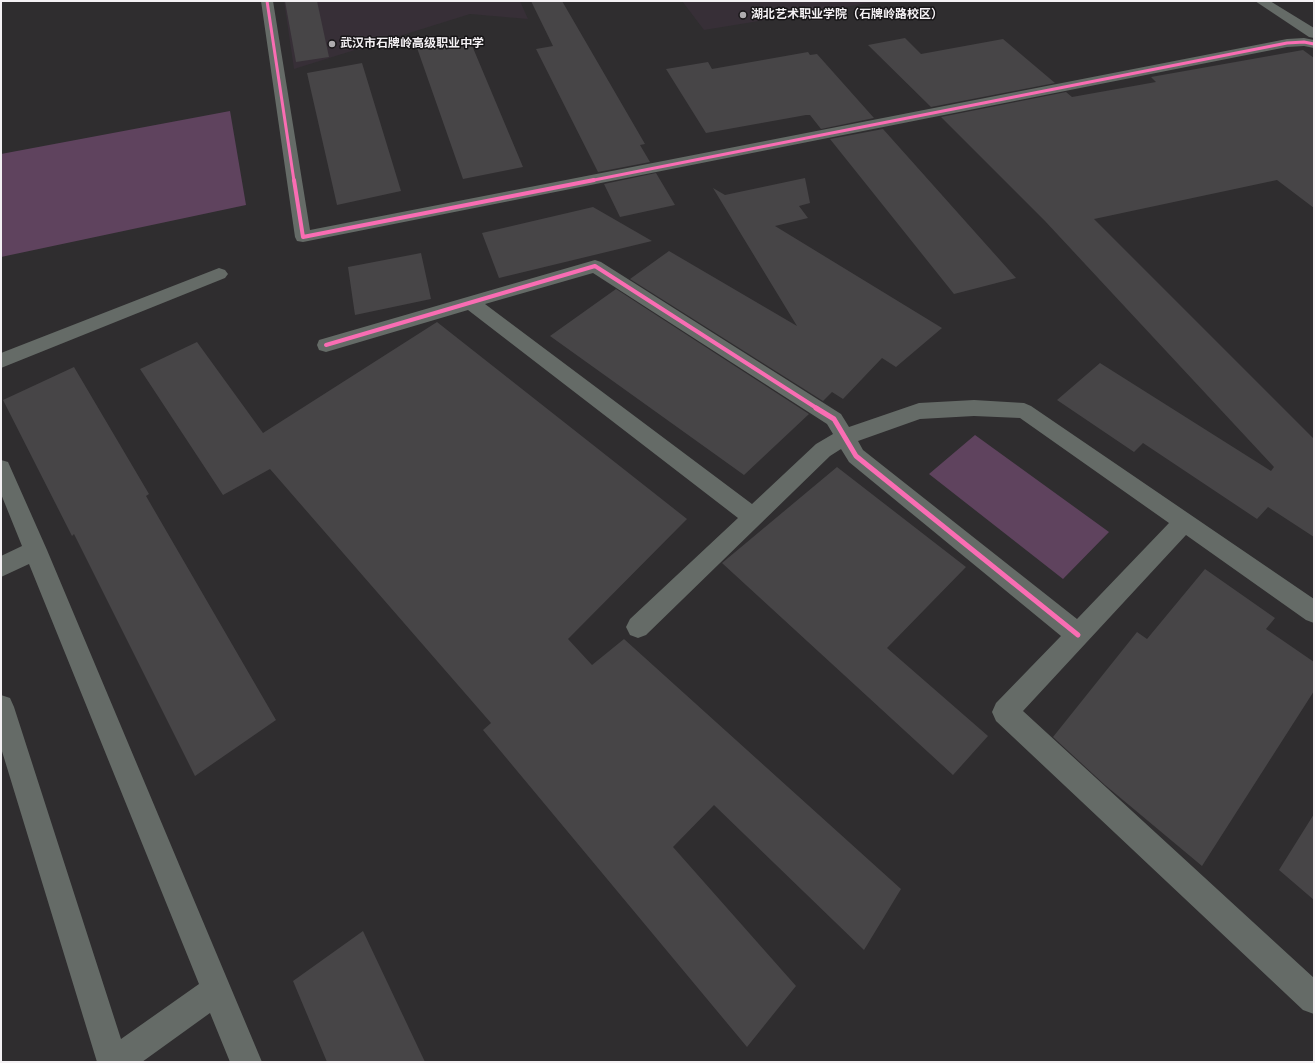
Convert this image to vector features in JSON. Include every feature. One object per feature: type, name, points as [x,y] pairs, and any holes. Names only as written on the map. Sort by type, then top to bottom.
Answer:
[{"type":"street","points":[[267,1],[303,237],[1287,43],[1304,42],[1314,44]]},
{"type":"street","points":[[1261,1],[1314,34]]},
{"type":"street","points":[[326,345],[595,266],[834,419],[856,456],[1078,635]]},
{"type":"street","points":[[1,360],[219,274]]},
{"type":"street","points":[[470,302],[753,517]]},
{"type":"street","points":[[638,627],[823,450],[845,437],[919,411],[974,408],[1024,411],[1314,612]]},
{"type":"street","points":[[1,468],[246,1062]]},
{"type":"street","points":[[1184,522],[1004,712],[1314,999]]},
{"type":"street","points":[[1,567],[36,550]]},
{"type":"street","points":[[1,707],[114,1062],[216,990]]},
{"type":"shaded area","name":"武汉市石牌岭高级职业中学","points":[[284,1],[520,1],[528,19],[470,14],[294,69]]},
{"type":"shaded area","name":"湖北艺术职业学院（石牌岭路校区）","points":[[682,1],[881,1],[704,30]]},
{"type":"shaded area","points":[[230,111],[246,205],[1,257],[1,154]]},
{"type":"shaded area","points":[[975,435],[1109,532],[1063,579],[929,474]]},
{"type":"building","points":[[285,1],[317,1],[329,57],[296,62]]},
{"type":"building","points":[[531,1],[562,1],[645,144],[640,145],[650,162],[598,172],[536,49],[553,46]]},
{"type":"building","points":[[468,36],[523,167],[463,179],[416,45]]},
{"type":"building","points":[[905,38],[921,54],[1003,39],[1055,83],[931,107],[868,45]]},
{"type":"building","points":[[1303,50],[1314,58],[1314,208],[1277,180],[1094,219],[1314,439],[1314,537],[1268,507],[1257,519],[1143,443],[1134,452],[1057,400],[1100,363],[1271,471],[1274,467],[1045,221],[941,117],[1066,92],[1072,97],[1156,82],[1151,77]]},
{"type":"building","points":[[808,52],[810,55],[817,54],[874,118],[821,129],[810,115],[806,115],[706,133],[666,69],[708,62],[712,69]]},
{"type":"building","points":[[362,63],[401,191],[337,205],[307,73]]},
{"type":"building","points":[[883,129],[1016,278],[954,294],[830,139]]},
{"type":"building","points":[[656,173],[675,205],[620,217],[604,184]]},
{"type":"building","points":[[805,178],[810,203],[799,206],[808,218],[775,226],[942,328],[896,367],[882,358],[843,399],[832,392],[823,401],[630,279],[669,251],[797,326],[713,188],[725,195]]},
{"type":"building","points":[[593,207],[652,241],[499,278],[482,233]]},
{"type":"building","points":[[421,253],[431,299],[355,315],[348,267]]},
{"type":"building","points":[[616,289],[809,414],[744,475],[550,336]]},
{"type":"building","points":[[437,322],[687,519],[568,639],[592,665],[624,639],[901,889],[864,950],[714,805],[673,847],[796,986],[747,1047],[483,730],[491,723],[270,469],[223,495],[140,369],[197,342],[263,433]]},
{"type":"building","points":[[74,367],[149,494],[146,496],[276,720],[195,776],[74,534],[72,536],[3,400]]},
{"type":"building","points":[[837,467],[966,567],[887,648],[988,736],[953,775],[722,563]]},
{"type":"building","points":[[1205,569],[1275,618],[1266,629],[1314,662],[1314,691],[1202,866],[1105,785],[1053,737],[1137,632],[1147,639]]},
{"type":"building","points":[[1314,814],[1314,900],[1279,870]]},
{"type":"building","points":[[363,931],[425,1062],[327,1062],[293,981]]},
{"type":"cycle path","points":[[267,1],[303,237],[1287,43],[1304,42],[1314,44]]},
{"type":"cycle path","points":[[326,345],[595,266],[834,419],[856,456],[1078,635]]},
{"type":"place","name":"湖北艺术职业学院（石牌岭路校区）","points":[[743,15]]},
{"type":"place","name":"武汉市石牌岭高级职业中学","points":[[332,44]]}]
